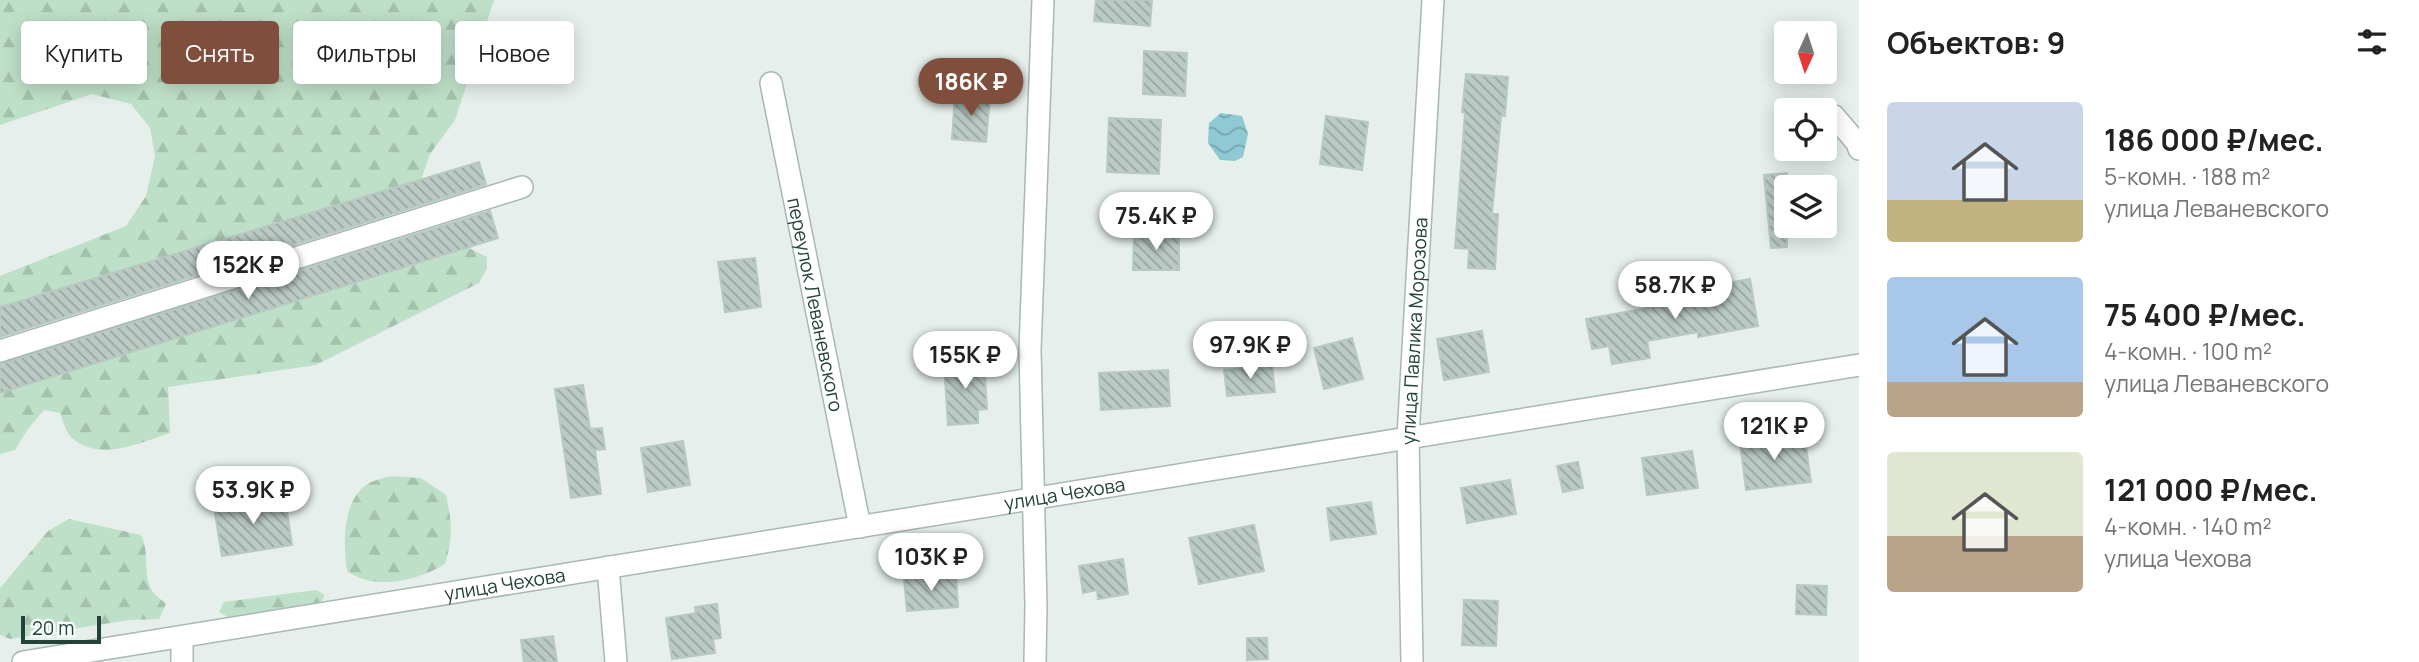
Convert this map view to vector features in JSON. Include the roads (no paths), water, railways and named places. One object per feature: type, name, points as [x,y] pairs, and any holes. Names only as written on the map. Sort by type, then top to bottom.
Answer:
[{"type":"street","points":[[1035,662],[1030,350],[1043,0]]},
{"type":"street","name":"улица Павлика Морозова","points":[[1412,662],[1408,437],[1433,0]]},
{"type":"street","name":"переулок Леваневского","points":[[771,83],[860,527]]},
{"type":"street","points":[[1837,119],[1857,142],[1859,149]]},
{"type":"street","points":[[0,351],[522,187]]},
{"type":"street","name":"улица Чехова","points":[[23,662],[1859,365]]},
{"type":"street","points":[[608,567],[616,662]]},
{"type":"street","points":[[182,638],[182,662]]},
{"type":"water","points":[[1221,113],[1242,116],[1248,134],[1243,157],[1235,161],[1220,160],[1208,143],[1209,123]]}]
